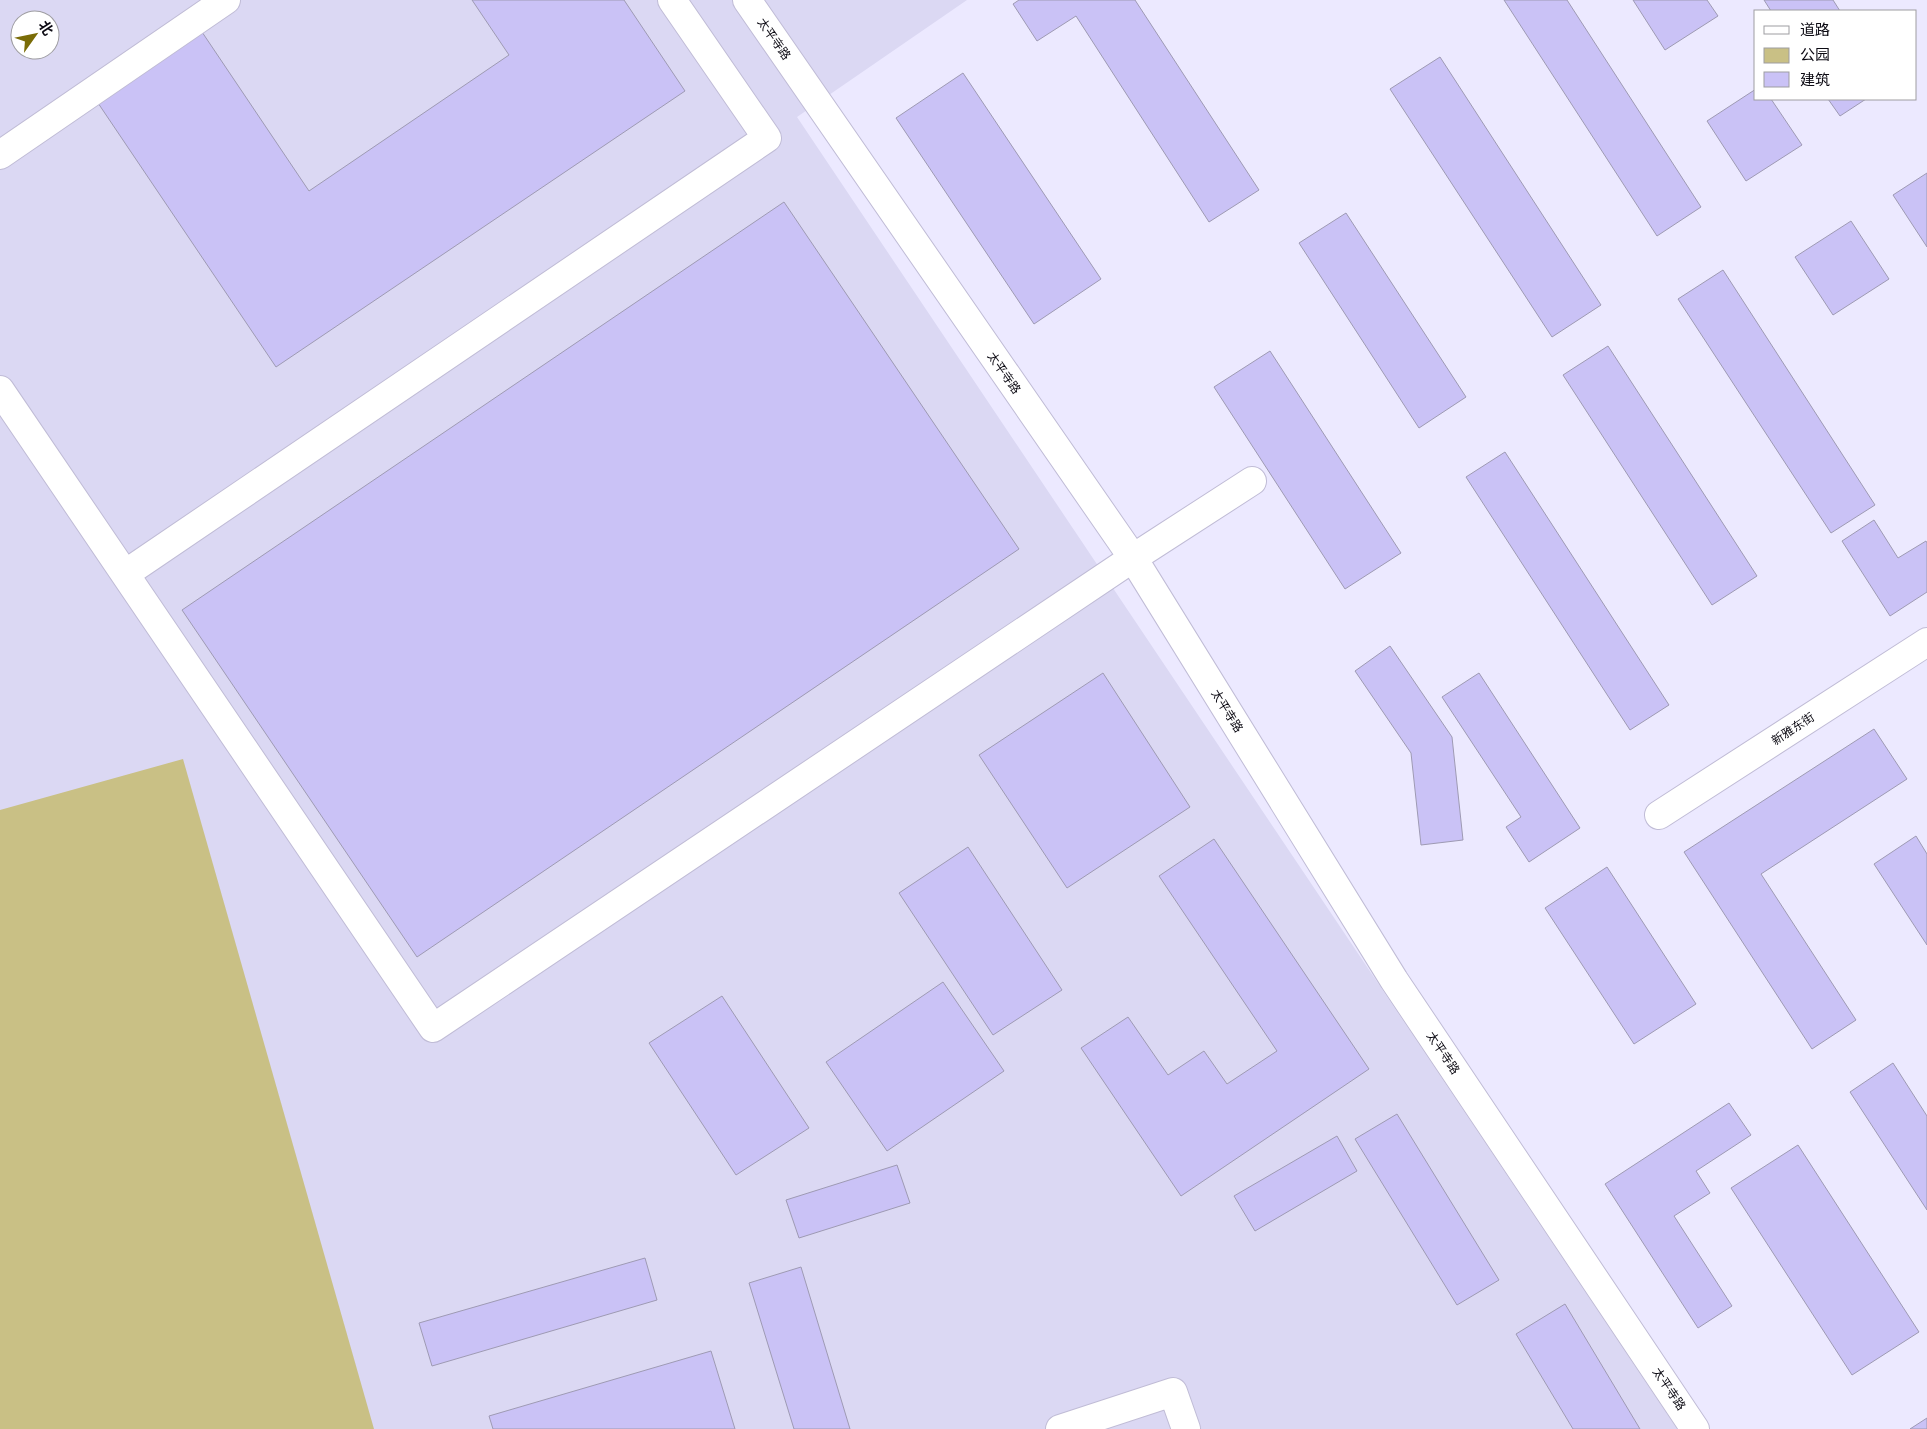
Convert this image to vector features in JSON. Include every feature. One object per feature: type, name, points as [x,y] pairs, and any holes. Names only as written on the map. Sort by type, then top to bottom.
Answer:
[{"type":"street","points":[[0,155],[226,0]]},
{"type":"street","points":[[125,574],[767,138],[672,0]]},
{"type":"street","name":"太平寺路","points":[[747,0],[1133,558],[1394,980],[1695,1429]]},
{"type":"street","points":[[0,390],[433,1028],[1133,558],[1252,481]]},
{"type":"street","name":"新雅东街","points":[[1659,815],[1927,642]]},
{"type":"street","points":[[1060,1429],[1173,1392],[1186,1429]]},
{"type":"shaded area","points":[[0,0],[967,0],[797,117],[1677,1429],[0,1429]]},
{"type":"green space","points":[[183,759],[374,1429],[0,1429],[0,810]]},
{"type":"building","points":[[472,0],[624,0],[685,91],[276,367],[98,103],[202,32],[309,191],[509,55]]},
{"type":"building","points":[[1019,0],[1135,0],[1259,190],[1209,222],[1076,16],[1037,41],[1013,4]]},
{"type":"building","points":[[1504,0],[1567,0],[1701,207],[1657,236]]},
{"type":"building","points":[[1633,0],[1707,0],[1718,16],[1665,50]]},
{"type":"building","points":[[1764,0],[1833,0],[1839,10],[1770,10]]},
{"type":"building","points":[[1440,57],[1601,305],[1552,337],[1390,89]]},
{"type":"building","points":[[963,73],[1101,279],[1034,324],[896,118]]},
{"type":"building","points":[[1754,90],[1754,100],[1772,100],[1802,145],[1746,181],[1707,121]]},
{"type":"building","points":[[1829,100],[1864,100],[1840,116]]},
{"type":"building","points":[[1927,173],[1927,247],[1893,195]]},
{"type":"building","points":[[784,202],[1019,549],[417,957],[182,610]]},
{"type":"building","points":[[1346,213],[1466,397],[1419,428],[1299,243]]},
{"type":"building","points":[[1851,221],[1889,279],[1833,315],[1795,257]]},
{"type":"building","points":[[1723,270],[1875,505],[1831,533],[1678,299]]},
{"type":"building","points":[[1608,346],[1757,576],[1712,605],[1563,375]]},
{"type":"building","points":[[1270,351],[1401,553],[1345,589],[1214,387]]},
{"type":"building","points":[[1505,452],[1669,705],[1630,730],[1466,477]]},
{"type":"building","points":[[1874,520],[1898,558],[1926,541],[1927,543],[1927,592],[1890,616],[1842,541]]},
{"type":"building","points":[[1390,646],[1452,737],[1463,840],[1421,845],[1411,753],[1355,671]]},
{"type":"building","points":[[1103,673],[1190,807],[1067,888],[979,755]]},
{"type":"building","points":[[1479,673],[1580,828],[1529,862],[1506,827],[1521,817],[1442,697]]},
{"type":"building","points":[[1874,729],[1907,779],[1761,874],[1856,1020],[1812,1049],[1684,852]]},
{"type":"building","points":[[1916,836],[1927,854],[1927,945],[1874,864]]},
{"type":"building","points":[[1214,839],[1369,1069],[1181,1196],[1081,1048],[1128,1017],[1168,1075],[1204,1051],[1227,1084],[1277,1051],[1159,876]]},
{"type":"building","points":[[968,847],[1062,990],[993,1035],[899,893]]},
{"type":"building","points":[[1607,867],[1696,1004],[1634,1044],[1545,908]]},
{"type":"building","points":[[943,982],[1004,1071],[887,1151],[826,1062]]},
{"type":"building","points":[[722,996],[809,1128],[736,1175],[649,1043]]},
{"type":"building","points":[[1893,1063],[1927,1116],[1927,1210],[1850,1092]]},
{"type":"building","points":[[1729,1103],[1751,1135],[1696,1171],[1710,1193],[1674,1216],[1732,1306],[1698,1328],[1605,1184]]},
{"type":"building","points":[[1397,1114],[1499,1280],[1457,1305],[1355,1139]]},
{"type":"building","points":[[1337,1136],[1357,1171],[1255,1231],[1234,1196]]},
{"type":"building","points":[[1798,1145],[1919,1332],[1852,1375],[1731,1188]]},
{"type":"building","points":[[897,1165],[910,1203],[799,1238],[786,1200]]},
{"type":"building","points":[[645,1258],[657,1300],[432,1366],[419,1323]]},
{"type":"building","points":[[801,1267],[850,1429],[794,1429],[749,1283]]},
{"type":"building","points":[[1565,1304],[1640,1429],[1573,1429],[1516,1334]]},
{"type":"building","points":[[711,1351],[735,1429],[493,1429],[489,1416]]},
{"type":"building","points":[[1927,1418],[1927,1429],[1910,1429]]}]
